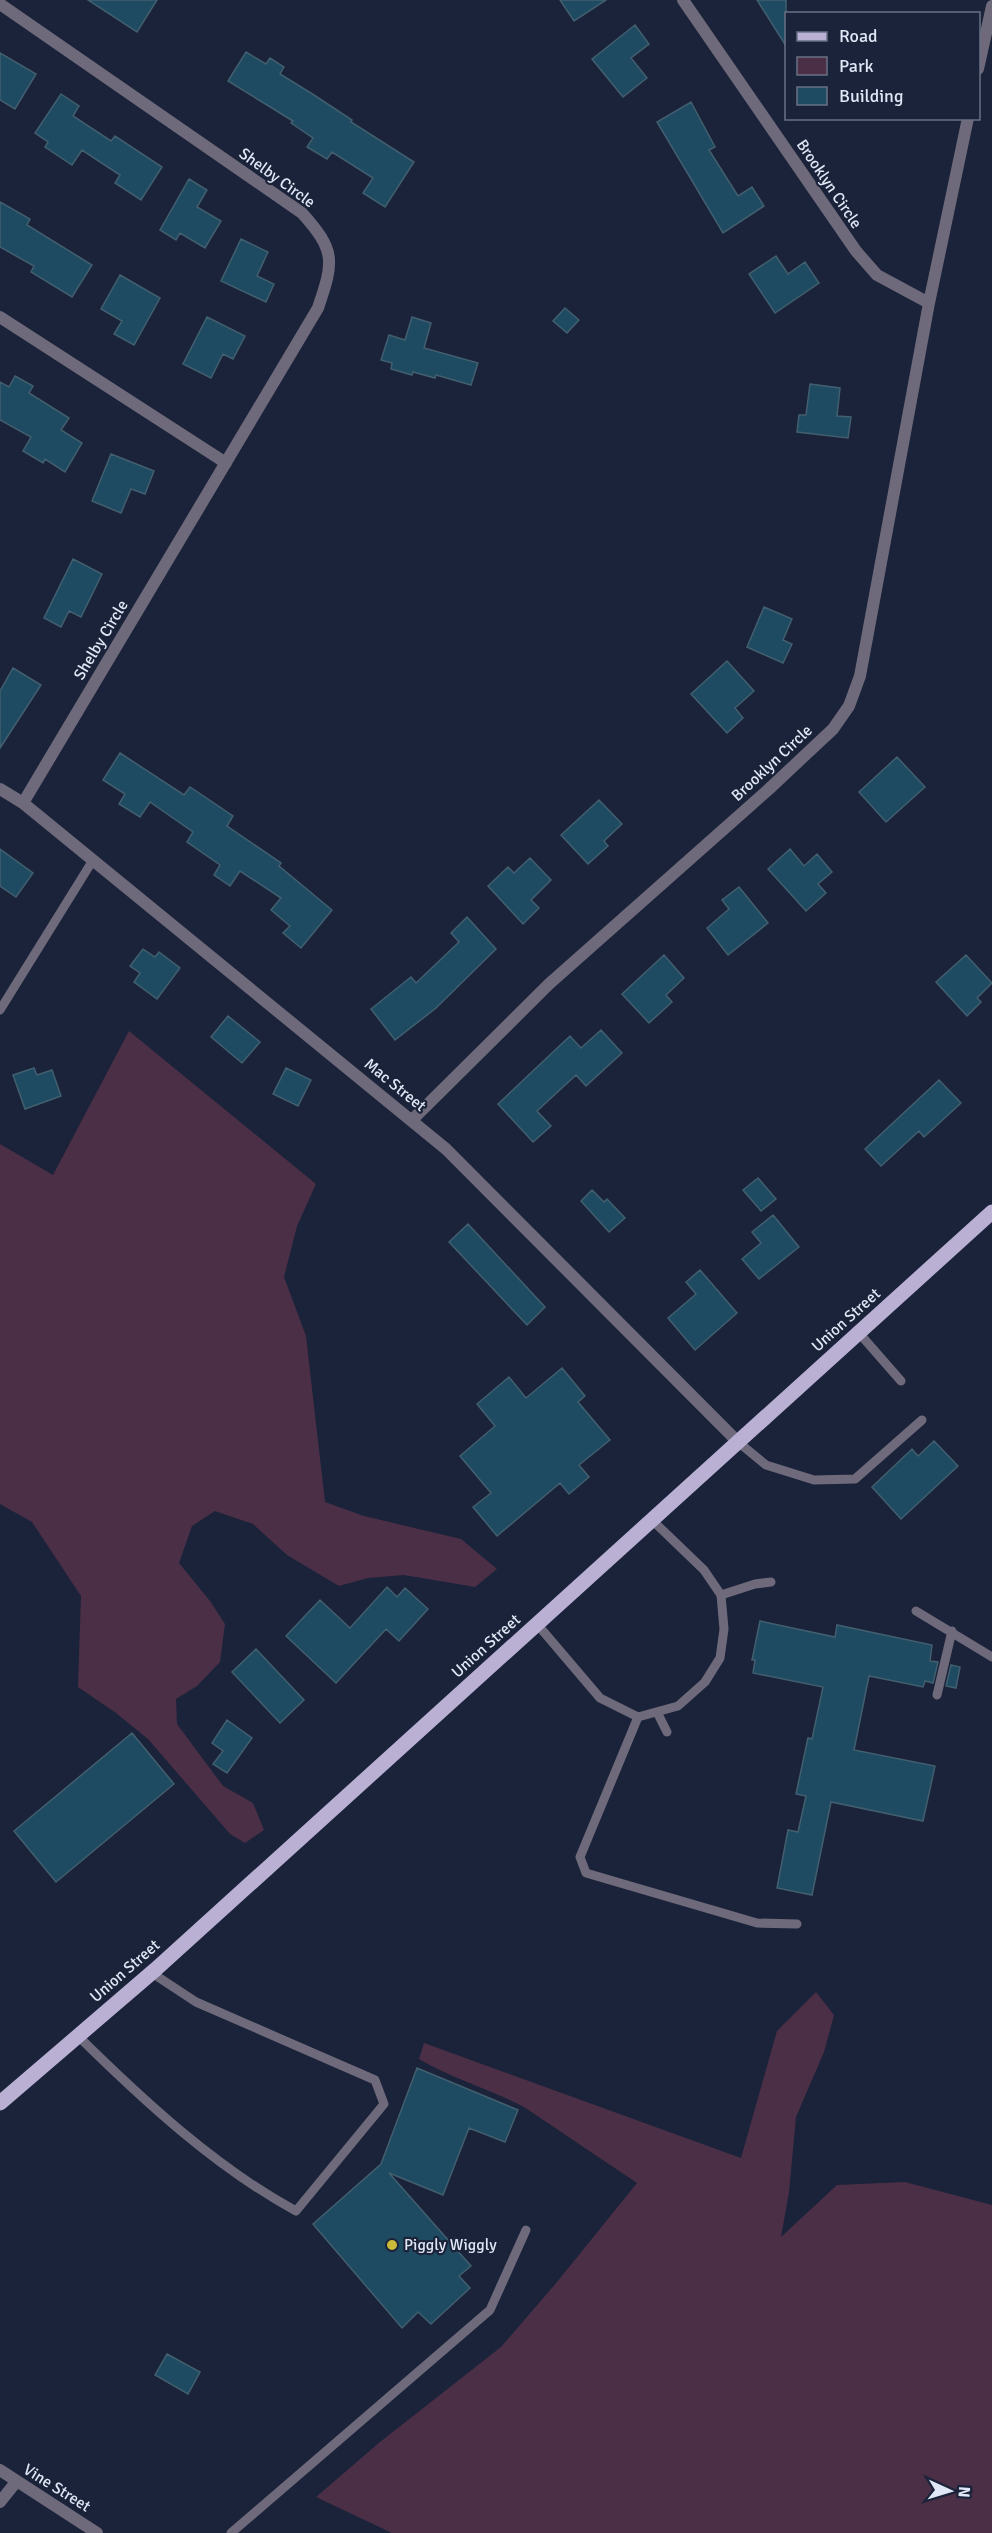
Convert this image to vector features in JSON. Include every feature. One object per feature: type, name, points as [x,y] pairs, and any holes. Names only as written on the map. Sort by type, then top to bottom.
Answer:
[{"type":"main road","name":"Union Street","points":[[0,2103],[152,1972],[992,1212]]},
{"type":"street","name":"Brooklyn Circle","points":[[683,0],[856,251],[877,275],[929,303]]},
{"type":"street","name":"Shelby Circle","points":[[0,4],[302,213],[322,236],[330,254],[329,276],[318,308],[23,803]]},
{"type":"street","points":[[980,60],[992,6]]},
{"type":"street","name":"Brooklyn Circle","points":[[412,1120],[549,984],[769,789],[833,729],[849,706],[860,676],[929,303],[968,120]]},
{"type":"street","points":[[0,317],[226,463]]},
{"type":"street","name":"Mac Street","points":[[0,789],[23,803],[446,1149],[738,1442]]},
{"type":"street","name":"Vine Street","points":[[0,2470],[97,2533]]},
{"type":"street","points":[[0,2502],[16,2482]]},
{"type":"lane","points":[[0,1010],[93,860]]},
{"type":"lane","points":[[859,1333],[901,1381]]},
{"type":"lane","points":[[738,1442],[766,1465],[814,1480],[855,1479],[922,1420]]},
{"type":"lane","points":[[537,1624],[600,1698],[638,1717],[678,1706],[705,1682],[720,1658],[724,1629],[721,1595],[704,1570],[652,1520]]},
{"type":"lane","points":[[721,1595],[755,1584],[771,1582]]},
{"type":"lane","points":[[916,1611],[992,1657]]},
{"type":"lane","points":[[937,1695],[952,1631]]},
{"type":"lane","points":[[657,1712],[667,1732]]},
{"type":"lane","points":[[638,1717],[580,1857],[586,1873],[757,1923],[797,1924]]},
{"type":"lane","points":[[78,2036],[136,2094],[257,2190],[296,2211],[384,2104],[375,2080],[196,2002],[152,1972]]},
{"type":"lane","points":[[231,2533],[490,2310],[526,2230]]},
{"type":"green space","points":[[129,1031],[316,1184],[297,1226],[284,1277],[306,1336],[325,1502],[364,1516],[461,1539],[497,1569],[475,1587],[404,1575],[368,1578],[339,1586],[287,1555],[253,1524],[215,1511],[192,1526],[179,1563],[210,1601],[225,1624],[220,1662],[197,1686],[176,1699],[177,1724],[223,1786],[253,1803],[264,1830],[245,1843],[230,1834],[148,1739],[78,1687],[81,1596],[32,1522],[0,1504],[0,1144],[53,1175]]},
{"type":"green space","points":[[816,1992],[834,2015],[824,2052],[796,2117],[789,2192],[781,2237],[837,2185],[905,2182],[992,2205],[992,2533],[392,2533],[316,2497],[380,2442],[501,2347],[637,2183],[524,2107],[419,2059],[424,2043],[741,2158],[777,2031]]},
{"type":"building","points":[[88,0],[157,0],[137,32]]},
{"type":"building","points":[[560,0],[606,0],[574,21]]},
{"type":"building","points":[[757,0],[786,0],[785,44]]},
{"type":"building","points":[[635,25],[649,44],[631,58],[647,78],[623,97],[592,59]]},
{"type":"building","points":[[246,52],[266,64],[270,58],[284,67],[280,74],[414,162],[385,207],[363,193],[373,178],[332,152],[327,159],[307,147],[313,138],[291,123],[293,121],[228,81]]},
{"type":"building","points":[[0,53],[36,74],[15,109],[0,100]]},
{"type":"building","points":[[61,94],[79,106],[73,116],[111,141],[115,136],[162,167],[141,200],[115,183],[120,175],[82,150],[72,165],[45,147],[48,142],[35,133]]},
{"type":"building","points":[[691,102],[715,147],[709,150],[738,196],[752,187],[764,206],[723,233],[657,122]]},
{"type":"building","points":[[189,179],[207,190],[197,207],[221,221],[205,248],[180,233],[176,240],[160,230]]},
{"type":"building","points":[[0,202],[30,219],[27,225],[92,265],[72,297],[31,272],[34,266],[0,247]]},
{"type":"building","points":[[241,239],[268,252],[257,276],[274,284],[266,302],[221,281]]},
{"type":"building","points":[[776,256],[788,274],[805,262],[819,283],[775,313],[749,274]]},
{"type":"building","points":[[120,275],[160,298],[134,345],[114,334],[122,321],[101,309]]},
{"type":"building","points":[[565,308],[579,320],[567,333],[553,321]]},
{"type":"building","points":[[207,317],[245,336],[233,359],[223,354],[211,378],[183,364]]},
{"type":"building","points":[[412,317],[431,323],[424,348],[478,363],[471,385],[436,375],[435,378],[413,372],[412,375],[391,369],[392,363],[381,360],[389,335],[405,340]]},
{"type":"building","points":[[15,376],[33,386],[29,393],[69,418],[61,430],[82,443],[65,472],[45,459],[43,463],[23,451],[31,437],[0,420],[0,382],[9,387]]},
{"type":"building","points":[[810,384],[840,388],[837,416],[851,417],[848,438],[797,432],[799,415],[806,415]]},
{"type":"building","points":[[111,454],[154,471],[145,494],[131,489],[121,513],[92,501]]},
{"type":"building","points":[[73,559],[102,574],[81,617],[69,611],[61,627],[44,618]]},
{"type":"building","points":[[764,607],[792,619],[783,640],[792,644],[783,663],[747,647]]},
{"type":"building","points":[[727,661],[754,691],[735,708],[743,718],[727,733],[691,694]]},
{"type":"building","points":[[13,668],[41,685],[0,748],[0,691]]},
{"type":"building","points":[[120,753],[184,795],[190,787],[233,816],[227,826],[281,863],[279,866],[332,910],[301,948],[283,933],[290,926],[271,910],[281,898],[240,871],[230,886],[214,875],[220,865],[187,842],[193,832],[150,802],[140,817],[119,804],[125,794],[103,780]]},
{"type":"building","points":[[897,757],[925,787],[886,822],[859,792]]},
{"type":"building","points":[[599,800],[622,824],[604,841],[608,846],[588,864],[561,835]]},
{"type":"building","points":[[0,849],[33,873],[16,897],[0,886]]},
{"type":"building","points":[[790,849],[804,866],[817,854],[832,872],[818,884],[826,893],[806,911],[768,869]]},
{"type":"building","points":[[530,858],[551,880],[531,900],[539,908],[523,924],[488,886],[508,867],[514,873]]},
{"type":"building","points":[[739,887],[768,923],[728,955],[707,928],[729,909],[722,900]]},
{"type":"building","points":[[467,917],[496,949],[436,1008],[395,1040],[371,1009],[411,977],[416,983],[459,942],[451,933]]},
{"type":"building","points":[[143,949],[155,957],[159,952],[180,968],[157,999],[134,982],[140,973],[130,966]]},
{"type":"building","points":[[664,955],[684,978],[666,995],[672,1002],[649,1023],[622,994]]},
{"type":"building","points":[[966,955],[992,983],[977,998],[981,1002],[967,1016],[936,982]]},
{"type":"building","points":[[228,1016],[260,1042],[242,1063],[211,1037]]},
{"type":"building","points":[[601,1030],[622,1053],[586,1086],[576,1075],[537,1111],[551,1126],[533,1142],[498,1104],[570,1036],[581,1048]]},
{"type":"building","points":[[34,1068],[37,1075],[52,1070],[61,1096],[25,1109],[13,1075]]},
{"type":"building","points":[[286,1068],[311,1080],[298,1106],[273,1094]]},
{"type":"building","points":[[939,1080],[961,1103],[924,1137],[919,1131],[881,1166],[865,1149]]},
{"type":"building","points":[[758,1178],[776,1199],[761,1211],[743,1190]]},
{"type":"building","points":[[592,1190],[604,1202],[607,1199],[625,1218],[609,1232],[581,1201]]},
{"type":"building","points":[[773,1215],[799,1247],[759,1279],[742,1259],[761,1243],[752,1232]]},
{"type":"building","points":[[468,1224],[545,1307],[527,1325],[449,1242]]},
{"type":"building","points":[[700,1270],[737,1313],[695,1350],[668,1318],[696,1294],[686,1282]]},
{"type":"building","points":[[562,1368],[585,1396],[578,1402],[610,1440],[579,1465],[589,1477],[569,1494],[560,1483],[497,1536],[473,1507],[491,1493],[460,1456],[495,1426],[477,1404],[509,1377],[526,1398]]},
{"type":"building","points":[[934,1441],[958,1466],[901,1519],[872,1487],[912,1449],[918,1456]]},
{"type":"building","points":[[387,1587],[397,1597],[405,1588],[428,1609],[399,1641],[386,1629],[336,1683],[286,1636],[320,1600],[350,1628]]},
{"type":"building","points":[[760,1621],[835,1637],[837,1625],[932,1645],[930,1661],[938,1662],[933,1683],[925,1681],[923,1687],[869,1676],[854,1750],[935,1766],[923,1821],[831,1802],[812,1895],[777,1888],[788,1830],[798,1832],[806,1796],[796,1794],[808,1738],[812,1739],[823,1687],[753,1673],[755,1660],[752,1660]]},
{"type":"building","points":[[256,1649],[304,1700],[280,1723],[232,1672]]},
{"type":"building","points":[[951,1665],[960,1667],[956,1688],[946,1686]]},
{"type":"building","points":[[227,1720],[252,1738],[227,1773],[213,1764],[223,1751],[212,1743]]},
{"type":"building","points":[[132,1733],[174,1784],[56,1882],[14,1831]]},
{"type":"building","name":"Piggly Wiggly","points":[[417,2068],[518,2110],[505,2142],[469,2128],[443,2195],[389,2173],[471,2266],[459,2276],[470,2288],[431,2324],[418,2312],[402,2328],[313,2224],[381,2164]]},
{"type":"building","points":[[167,2354],[200,2372],[188,2394],[155,2375]]},
{"type":"place","name":"Piggly Wiggly","points":[[392,2245]]}]
